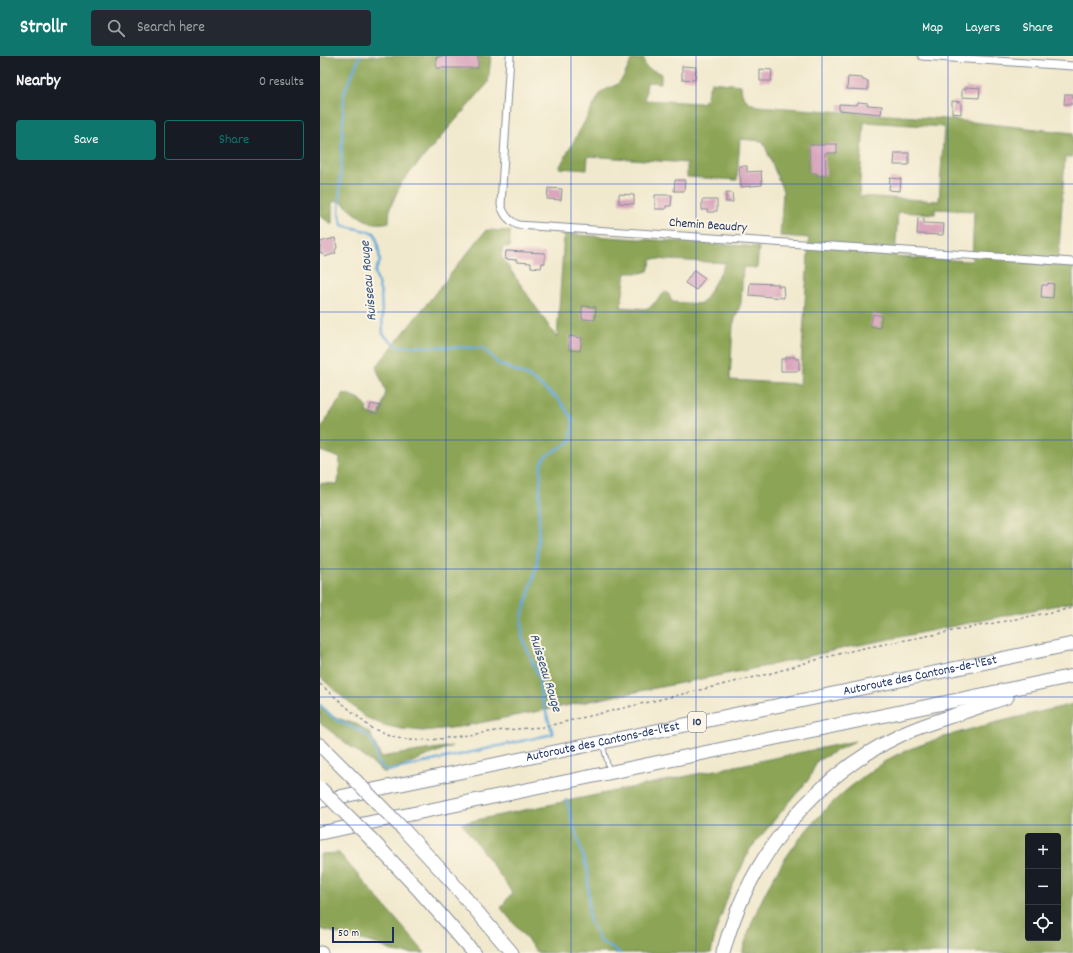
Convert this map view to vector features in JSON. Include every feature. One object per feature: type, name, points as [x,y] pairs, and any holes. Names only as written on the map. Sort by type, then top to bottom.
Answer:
[{"type":"highway","name":"Autoroute des Cantons-de-l'Est","points":[[320,801],[1073,644]]},
{"type":"highway","points":[[320,833],[1073,676]]},
{"type":"highway","points":[[723,953],[731,926],[743,897],[763,859],[782,831],[796,815],[836,776],[870,752],[909,731],[1050,681]]},
{"type":"highway","points":[[320,745],[403,829],[456,886],[512,953]]},
{"type":"highway","points":[[320,788],[414,884],[474,953]]},
{"type":"street","name":"Chemin Beaudry","points":[[510,56],[501,206],[506,217],[511,222],[518,225],[1073,262]]},
{"type":"street","points":[[922,56],[1073,66]]},
{"type":"lane","points":[[603,742],[609,772]]},
{"type":"path","points":[[320,684],[371,728],[392,736],[407,739],[426,740],[560,724],[772,673],[816,659],[1073,608]]},
{"type":"green space","points":[[320,56],[491,56],[488,83],[401,183],[390,208],[389,222],[374,223],[368,221],[340,201],[332,202],[332,224],[320,216]]},
{"type":"green space","points":[[632,59],[644,59],[645,66],[661,73],[661,83],[647,82],[645,100],[701,103],[706,99],[711,82],[741,85],[743,96],[757,106],[945,119],[1073,133],[1073,157],[1065,157],[1058,266],[1073,267],[1073,602],[845,648],[767,666],[459,727],[423,731],[383,725],[365,717],[320,677],[320,483],[338,484],[340,458],[320,451],[320,429],[344,393],[360,399],[367,407],[366,412],[379,416],[386,392],[376,367],[486,230],[510,231],[510,247],[503,247],[501,256],[557,338],[564,234],[759,247],[757,268],[743,267],[741,303],[733,325],[730,380],[800,384],[809,238],[780,236],[783,191],[763,141],[740,139],[737,180],[687,177],[687,163],[588,156],[587,170],[559,168],[601,92],[618,84],[624,76]],"holes":[[[864,122],[944,127],[939,201],[859,196]],[[935,209],[974,211],[972,261],[895,257],[898,212],[935,214]],[[652,259],[726,263],[702,304],[672,302],[668,293],[665,292],[648,309],[621,307],[626,273],[641,273],[648,271]]]},
{"type":"green space","points":[[1073,704],[1073,953],[742,953],[759,906],[783,862],[797,842],[830,805],[877,766],[896,755],[923,744],[980,726]]},
{"type":"green space","points":[[320,705],[331,716],[358,725],[370,733],[381,757],[452,746],[385,773],[320,723]]},
{"type":"green space","points":[[855,741],[817,761],[809,779],[750,849],[728,896],[716,931],[711,953],[538,953],[501,908],[512,892],[462,823]]},
{"type":"green space","points":[[339,853],[425,953],[397,953],[376,944],[320,929],[320,854]]},
{"type":"building","points":[[478,56],[478,68],[436,68],[436,57]]},
{"type":"building","points":[[682,66],[696,67],[695,80],[682,79]]},
{"type":"building","points":[[760,69],[772,70],[771,81],[760,81]]},
{"type":"building","points":[[848,77],[862,78],[863,80],[868,81],[868,90],[847,89]]},
{"type":"building","points":[[966,87],[980,88],[979,98],[962,97],[962,89],[966,89]]},
{"type":"building","points":[[1065,94],[1073,94],[1073,104],[1064,104]]},
{"type":"building","points":[[952,101],[961,102],[961,114],[952,113]]},
{"type":"building","points":[[858,102],[868,103],[867,105],[882,106],[881,114],[839,110],[839,104],[857,105]]},
{"type":"building","points":[[837,144],[837,153],[825,153],[826,175],[816,176],[816,173],[810,173],[809,145]]},
{"type":"building","points":[[895,153],[909,153],[909,165],[894,165]]},
{"type":"building","points":[[739,166],[747,166],[747,172],[761,171],[762,185],[741,187]]},
{"type":"building","points":[[890,178],[901,179],[900,191],[889,190]]},
{"type":"building","points":[[675,180],[685,180],[684,191],[674,191]]},
{"type":"building","points":[[548,188],[562,189],[561,200],[547,199]]},
{"type":"building","points":[[726,193],[732,193],[733,202],[726,202]]},
{"type":"building","points":[[619,194],[634,195],[634,204],[619,203]]},
{"type":"building","points":[[655,195],[672,195],[671,206],[666,206],[666,209],[655,209]]},
{"type":"building","points":[[702,200],[717,200],[717,211],[707,212],[708,210],[702,210]]},
{"type":"building","points":[[918,218],[924,219],[924,223],[944,224],[943,235],[917,234]]},
{"type":"building","points":[[335,238],[337,247],[335,251],[336,253],[325,257],[322,253],[320,253],[320,242]]},
{"type":"building","points":[[506,251],[545,253],[545,263],[542,263],[541,268],[531,267],[531,263],[505,259]]},
{"type":"building","points":[[694,270],[705,278],[696,290],[685,283]]},
{"type":"building","points":[[750,283],[778,284],[778,286],[783,286],[784,298],[749,295]]},
{"type":"building","points":[[1048,283],[1054,284],[1053,298],[1041,297],[1042,285],[1048,285]]},
{"type":"building","points":[[582,306],[596,307],[595,320],[582,319]]},
{"type":"building","points":[[873,314],[882,316],[880,328],[870,326]]},
{"type":"building","points":[[569,336],[582,338],[580,351],[569,350]]},
{"type":"building","points":[[786,357],[795,357],[795,359],[799,359],[799,371],[781,371],[781,359],[786,359]]},
{"type":"building","points":[[371,404],[381,406],[378,414],[369,412]]},
{"type":"waterway","name":"Ruisseau Rouge","points":[[320,705],[336,720],[359,730],[369,737],[376,750],[377,763],[387,771],[553,734],[541,697],[539,678],[522,637],[522,617],[537,565],[541,465],[546,456],[571,441],[573,419],[559,400],[528,376],[499,364],[483,348],[398,346],[383,334],[381,294],[375,272],[380,261],[376,236],[374,233],[342,225],[339,214],[344,93],[360,56]]},
{"type":"waterway","name":"Ruisseau Rouge","points":[[566,800],[588,873],[589,919],[600,941],[620,953]]}]
